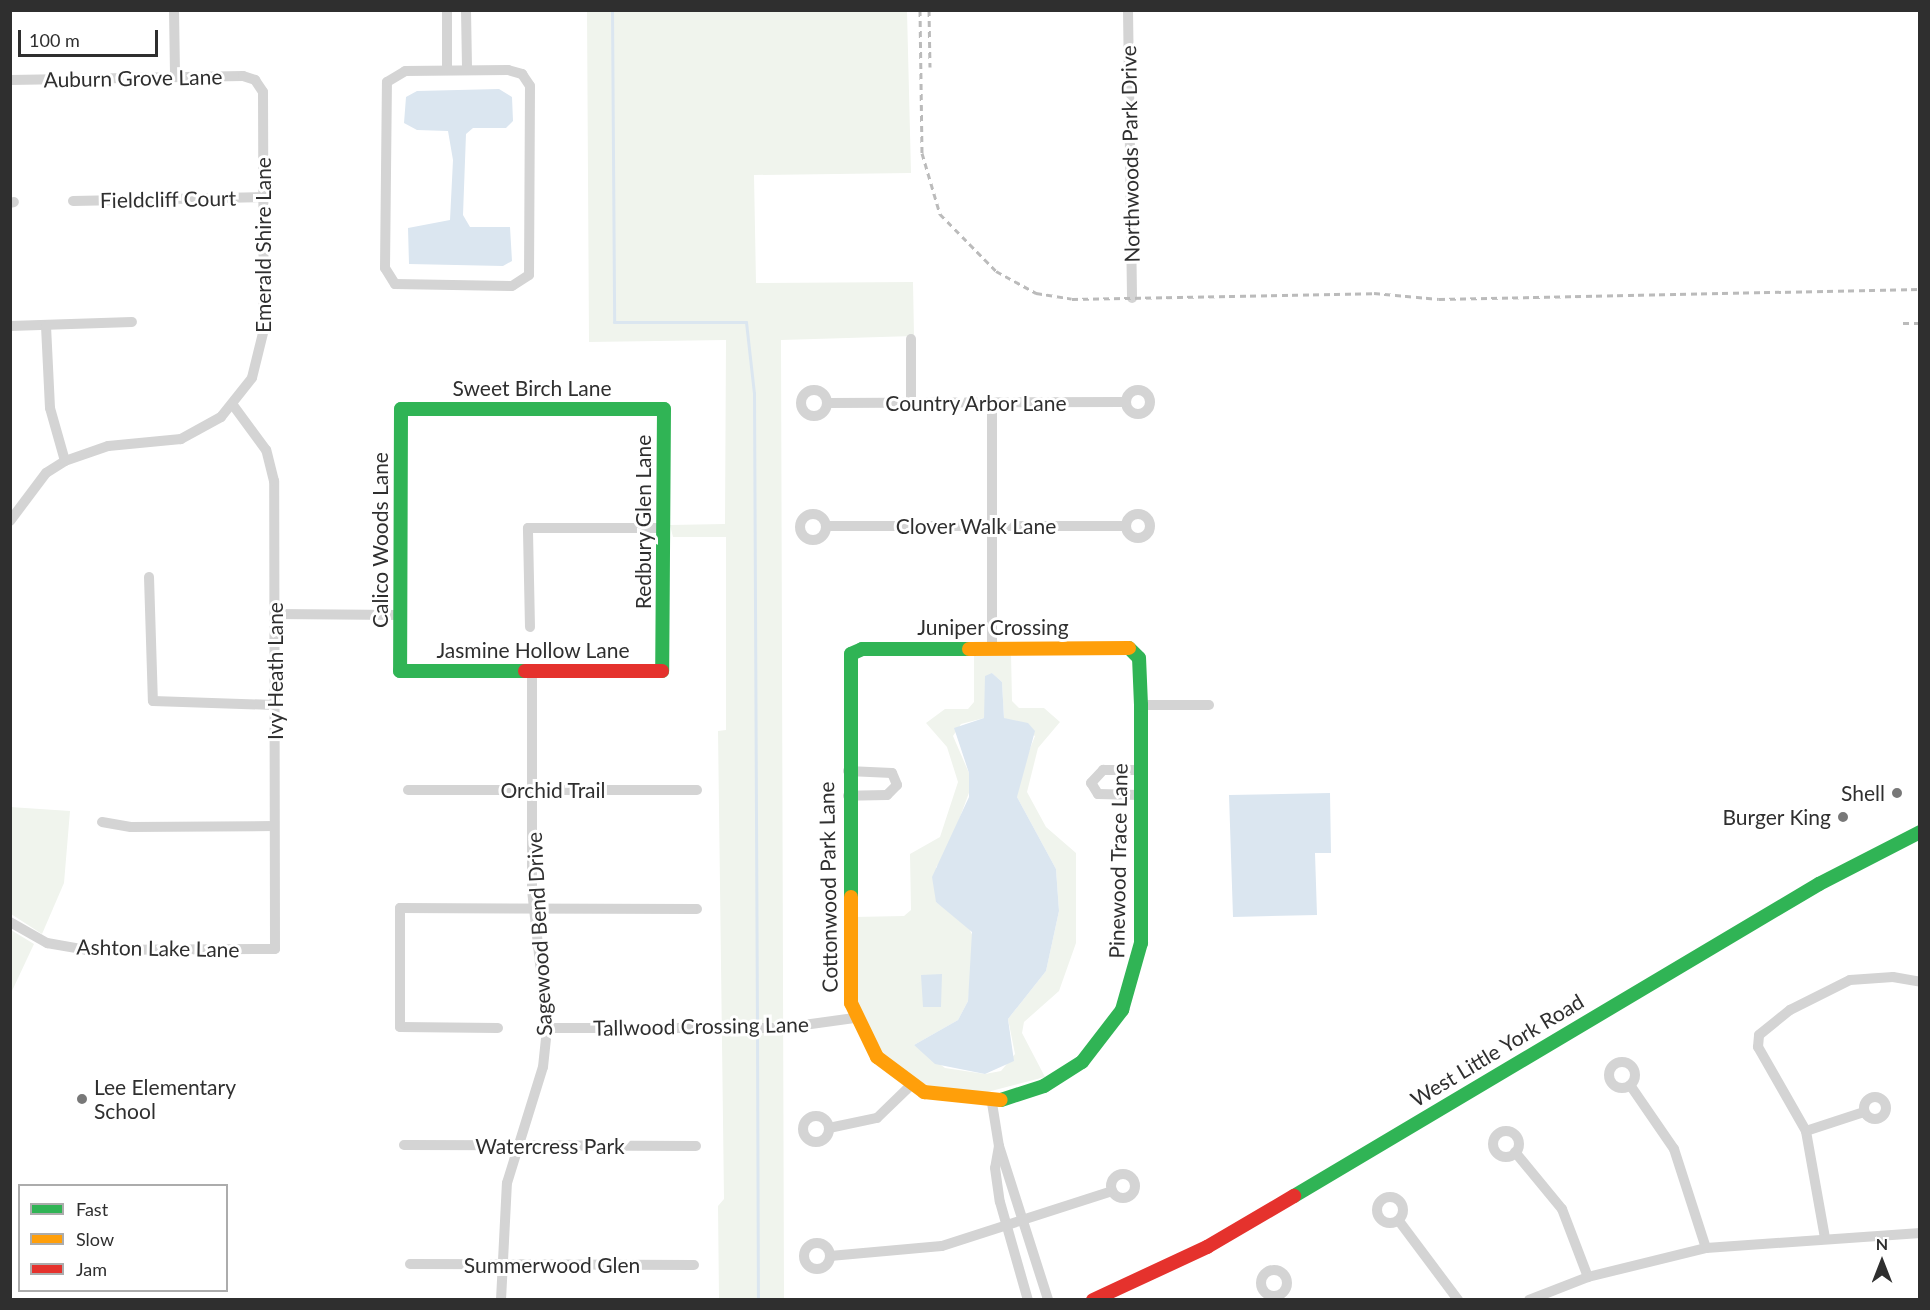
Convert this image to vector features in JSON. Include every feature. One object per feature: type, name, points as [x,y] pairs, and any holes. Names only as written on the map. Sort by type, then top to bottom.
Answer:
[{"type":"street","points":[[174,10],[175,76]]},
{"type":"street","points":[[447,10],[447,70]]},
{"type":"street","points":[[466,10],[467,70]]},
{"type":"street","name":"Northwoods Park Drive","points":[[1128,10],[1132,297]]},
{"type":"street","points":[[447,35],[466,34]]},
{"type":"street","points":[[447,70],[522,74],[530,86],[532,268],[526,280],[512,286],[403,287],[390,279],[384,89],[392,76],[447,70]]},
{"type":"street","name":"Auburn Grove Lane","points":[[10,80],[175,76],[255,80]]},
{"type":"street","name":"Emerald Shire Lane","points":[[65,460],[108,446],[181,439],[204,429],[233,405],[252,378],[264,328],[263,92],[255,80]]},
{"type":"street","name":"Fieldcliff Court","points":[[74,201],[263,197]]},
{"type":"street","points":[[10,326],[132,322]]},
{"type":"street","points":[[10,521],[14,502],[65,460],[50,408],[46,326]]},
{"type":"street","points":[[911,339],[911,403]]},
{"type":"street","points":[[992,402],[992,649]]},
{"type":"street","name":"Country Arbor Lane","points":[[827,404],[1125,402]]},
{"type":"street","name":"Ivy Heath Lane","points":[[233,405],[266,450],[274,481],[275,949]]},
{"type":"street","name":"Sweet Birch Lane","points":[[401,409],[663,409]]},
{"type":"street","name":"Calico Woods Lane","points":[[400,671],[401,409]]},
{"type":"street","name":"Redbury Glen Lane","points":[[663,409],[665,671]]},
{"type":"street","name":"Clover Walk Lane","points":[[826,526],[1126,526]]},
{"type":"street","points":[[530,627],[528,528],[664,528]]},
{"type":"street","points":[[149,577],[153,700],[275,705]]},
{"type":"street","points":[[275,614],[400,615]]},
{"type":"street","name":"Juniper Crossing","points":[[851,654],[862,649],[1130,648],[1136,652]]},
{"type":"street","name":"Pinewood Trace Lane","points":[[992,1103],[1064,1076],[1097,1047],[1122,1010],[1141,943],[1141,705],[1136,652]]},
{"type":"street","name":"Cottonwood Park Lane","points":[[851,654],[848,771],[849,990],[854,1018],[877,1058],[911,1085],[944,1099],[992,1103]]},
{"type":"street","name":"Jasmine Hollow Lane","points":[[400,671],[665,671]]},
{"type":"street","name":"Sagewood Bend Drive","points":[[501,1299],[507,1183],[543,1066],[548,1028],[534,908],[532,671]]},
{"type":"street","points":[[1141,705],[1209,705]]},
{"type":"street","points":[[1140,770],[1103,770],[1091,783],[1098,794],[1140,795]]},
{"type":"street","points":[[848,771],[892,773],[897,785],[887,795],[848,796]]},
{"type":"street","name":"Orchid Trail","points":[[408,790],[697,790]]},
{"type":"street","points":[[102,822],[131,827],[274,826]]},
{"type":"street","name":"West Little York Road","points":[[1093,1299],[1207,1247],[1819,884],[1920,832]]},
{"type":"street","points":[[498,1028],[400,1027],[400,908],[697,909]]},
{"type":"street","name":"Ashton Lake Lane","points":[[10,922],[47,943],[86,950],[275,949]]},
{"type":"street","points":[[1825,1238],[1806,1131],[1758,1047],[1759,1035],[1790,1010],[1850,980],[1893,977],[1920,982]]},
{"type":"street","name":"Tallwood Crossing Lane","points":[[548,1028],[782,1028],[854,1018]]},
{"type":"street","points":[[829,1128],[877,1118],[911,1085]]},
{"type":"street","points":[[1630,1085],[1674,1149],[1706,1248]]},
{"type":"street","points":[[992,1103],[999,1146],[1048,1299]]},
{"type":"street","points":[[1806,1131],[1864,1112]]},
{"type":"street","name":"Watercress Park","points":[[404,1145],[696,1146]]},
{"type":"street","points":[[999,1146],[995,1168],[1006,1228],[1028,1299]]},
{"type":"street","points":[[1515,1152],[1562,1209],[1588,1277]]},
{"type":"street","points":[[830,1256],[942,1246],[1006,1228],[1112,1191]]},
{"type":"street","points":[[1399,1221],[1458,1299]]},
{"type":"street","points":[[1529,1299],[1588,1277],[1706,1248],[1920,1233]]},
{"type":"street","name":"Summerwood Glen","points":[[410,1264],[694,1265]]},
{"type":"shaded area","points":[[484,11],[907,11],[911,173],[754,175],[756,283],[913,282],[914,336],[781,340],[784,1299],[719,1299],[718,1206],[724,1199],[718,731],[726,730],[726,537],[673,537],[670,525],[725,524],[726,340],[589,342],[587,12]]},
{"type":"shaded area","points":[[499,89],[512,97],[513,121],[506,128],[473,128],[466,134],[463,215],[470,227],[510,227],[512,261],[503,266],[409,264],[408,228],[450,220],[453,160],[448,131],[417,130],[404,123],[406,97],[417,91]]},
{"type":"shaded area","points":[[974,653],[1011,653],[1012,701],[1019,708],[1044,708],[1060,722],[1038,748],[1027,792],[1046,827],[1076,853],[1076,943],[1059,991],[1024,1022],[1022,1033],[1045,1077],[972,1096],[928,1086],[890,1062],[877,1045],[856,999],[854,917],[904,916],[911,910],[910,854],[940,837],[958,782],[947,747],[926,723],[945,709],[968,709],[974,702]],"holes":[[[992,673],[1002,682],[1004,718],[1035,736],[1018,779],[1017,797],[1056,869],[1059,911],[1046,971],[1008,1019],[1015,1054],[1001,1071],[985,1074],[945,1068],[914,1045],[958,1020],[968,1001],[975,941],[966,922],[936,902],[936,867],[945,858],[970,790],[969,773],[953,736],[961,724],[984,718]]]},
{"type":"shaded area","points":[[992,673],[1002,682],[1004,718],[1028,723],[1035,731],[1017,797],[1056,869],[1059,911],[1046,971],[1008,1019],[1014,1061],[985,1074],[935,1064],[914,1045],[958,1020],[968,1001],[972,932],[936,902],[932,877],[969,797],[969,773],[954,728],[984,718],[985,676]]},
{"type":"shaded area","points":[[1330,793],[1331,853],[1315,853],[1317,915],[1233,917],[1229,795]]},
{"type":"shaded area","points":[[10,807],[70,811],[64,883],[42,934],[11,914]]},
{"type":"shaded area","points":[[11,930],[34,944],[11,993]]},
{"type":"shaded area","points":[[942,974],[941,1007],[923,1007],[921,975]]},
{"type":"waterway","points":[[612,10],[614,322],[746,322],[754,393],[757,1025]]},
{"type":"waterway","points":[[757,1032],[758,1300]]},
{"type":"railway","points":[[920,10],[922,153],[940,214],[996,271],[1036,293],[1072,299],[1374,293],[1439,299],[1920,289]]},
{"type":"railway","points":[[929,10],[930,67]]},
{"type":"railway","points":[[1903,323],[1920,323]]},
{"type":"traffic: fast","points":[[401,409],[664,409],[662,671]]},
{"type":"traffic: fast","points":[[401,409],[400,671],[525,671]]},
{"type":"traffic: fast","points":[[1001,1100],[1044,1086],[1082,1062],[1122,1010],[1141,943],[1141,705],[1139,658],[1129,648]]},
{"type":"traffic: fast","points":[[851,897],[851,654],[862,649],[969,649]]},
{"type":"traffic: fast","points":[[1294,1196],[1819,884],[1920,832]]},
{"type":"traffic: slow","points":[[969,649],[1129,648]]},
{"type":"traffic: slow","points":[[851,897],[851,1003],[877,1057],[924,1092],[1001,1100]]},
{"type":"traffic: jam","points":[[525,671],[662,671]]},
{"type":"traffic: jam","points":[[1093,1300],[1207,1247],[1294,1196]]},
{"type":"place","name":"Shell","points":[[1897,793]]},
{"type":"place","name":"Burger King","points":[[1843,817]]},
{"type":"place","name":"Lee Elementary School","points":[[82,1099]]}]
